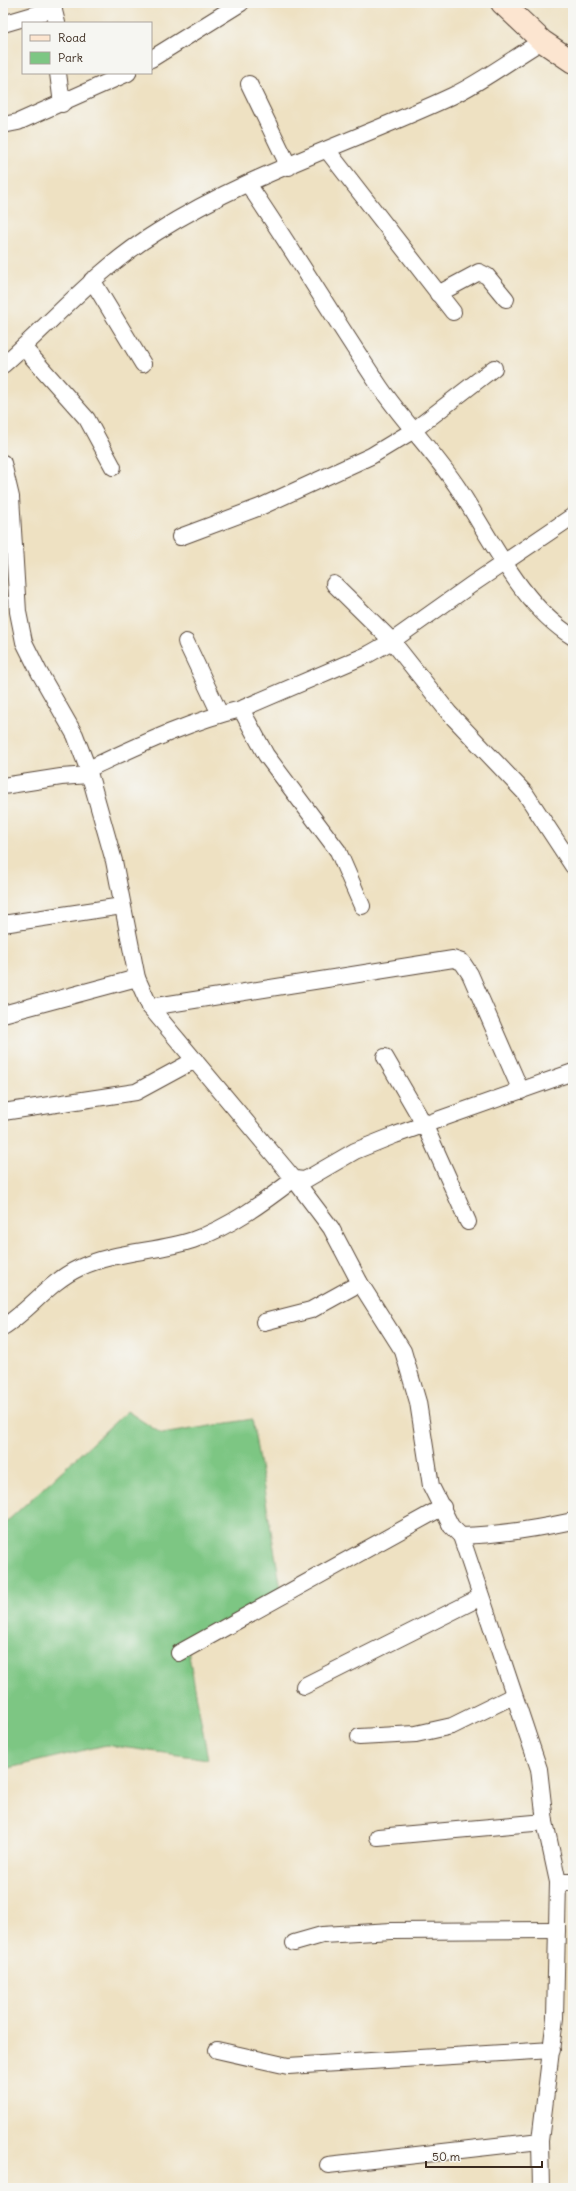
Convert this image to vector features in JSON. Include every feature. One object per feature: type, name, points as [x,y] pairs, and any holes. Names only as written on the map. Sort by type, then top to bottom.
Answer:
[{"type":"street","points":[[152,58],[241,3]]},
{"type":"street","points":[[502,3],[542,41],[573,62]]},
{"type":"street","points":[[3,24],[54,12]]},
{"type":"street","points":[[3,365],[92,280],[156,232],[248,184],[453,95],[542,41]]},
{"type":"street","points":[[58,74],[62,104]]},
{"type":"street","points":[[3,125],[18,122],[62,104],[126,74]]},
{"type":"street","points":[[249,84],[289,167]]},
{"type":"street","points":[[327,150],[453,312]]},
{"type":"street","points":[[248,184],[287,241],[381,388],[457,486],[505,562],[534,603],[556,627],[573,637]]},
{"type":"street","points":[[438,294],[479,272],[487,276],[506,299]]},
{"type":"street","points":[[92,280],[143,364]]},
{"type":"street","points":[[23,347],[87,419],[113,467]]},
{"type":"street","points":[[180,537],[260,507],[371,456],[414,430],[494,368]]},
{"type":"street","points":[[3,463],[11,497],[18,612],[24,642],[39,672],[75,735],[88,772],[114,861],[137,978],[150,1007],[294,1179],[331,1228],[360,1283],[403,1351],[418,1402],[432,1486],[451,1526],[461,1536],[499,1647],[513,1696],[540,1769],[545,1822],[565,1882],[557,1930],[555,2018],[540,2141],[540,2188]]},
{"type":"street","points":[[3,786],[88,772],[169,732],[220,714],[241,709],[369,654],[392,641],[573,516]]},
{"type":"street","points":[[334,584],[392,641],[449,713],[525,793],[573,866]]},
{"type":"street","points":[[186,642],[220,714]]},
{"type":"street","points":[[241,709],[266,754],[338,851],[362,906]]},
{"type":"street","points":[[3,924],[122,906]]},
{"type":"street","points":[[150,1007],[453,959],[462,962],[470,974],[521,1091]]},
{"type":"street","points":[[3,1014],[137,978]]},
{"type":"street","points":[[385,1057],[425,1126],[468,1222]]},
{"type":"street","points":[[3,1112],[136,1092],[194,1060]]},
{"type":"street","points":[[3,1327],[20,1316],[51,1285],[79,1268],[122,1254],[193,1240],[232,1221],[266,1200],[294,1179],[305,1180],[355,1151],[573,1072]]},
{"type":"street","points":[[264,1322],[312,1310],[360,1283]]},
{"type":"street","points":[[179,1653],[443,1507]]},
{"type":"street","points":[[461,1536],[494,1536],[573,1521]]},
{"type":"street","points":[[304,1686],[481,1597]]},
{"type":"street","points":[[359,1737],[416,1734],[452,1726],[513,1696]]},
{"type":"street","points":[[378,1837],[545,1822]]},
{"type":"street","points":[[294,1943],[330,1934],[392,1931],[557,1930]]},
{"type":"street","points":[[217,2050],[288,2066],[552,2050]]},
{"type":"street","points":[[328,2165],[540,2141]]},
{"type":"green space","points":[[127,1411],[162,1434],[252,1419],[282,1595],[188,1650],[208,1759],[106,1745],[5,1769],[3,1764],[3,1525]]}]
